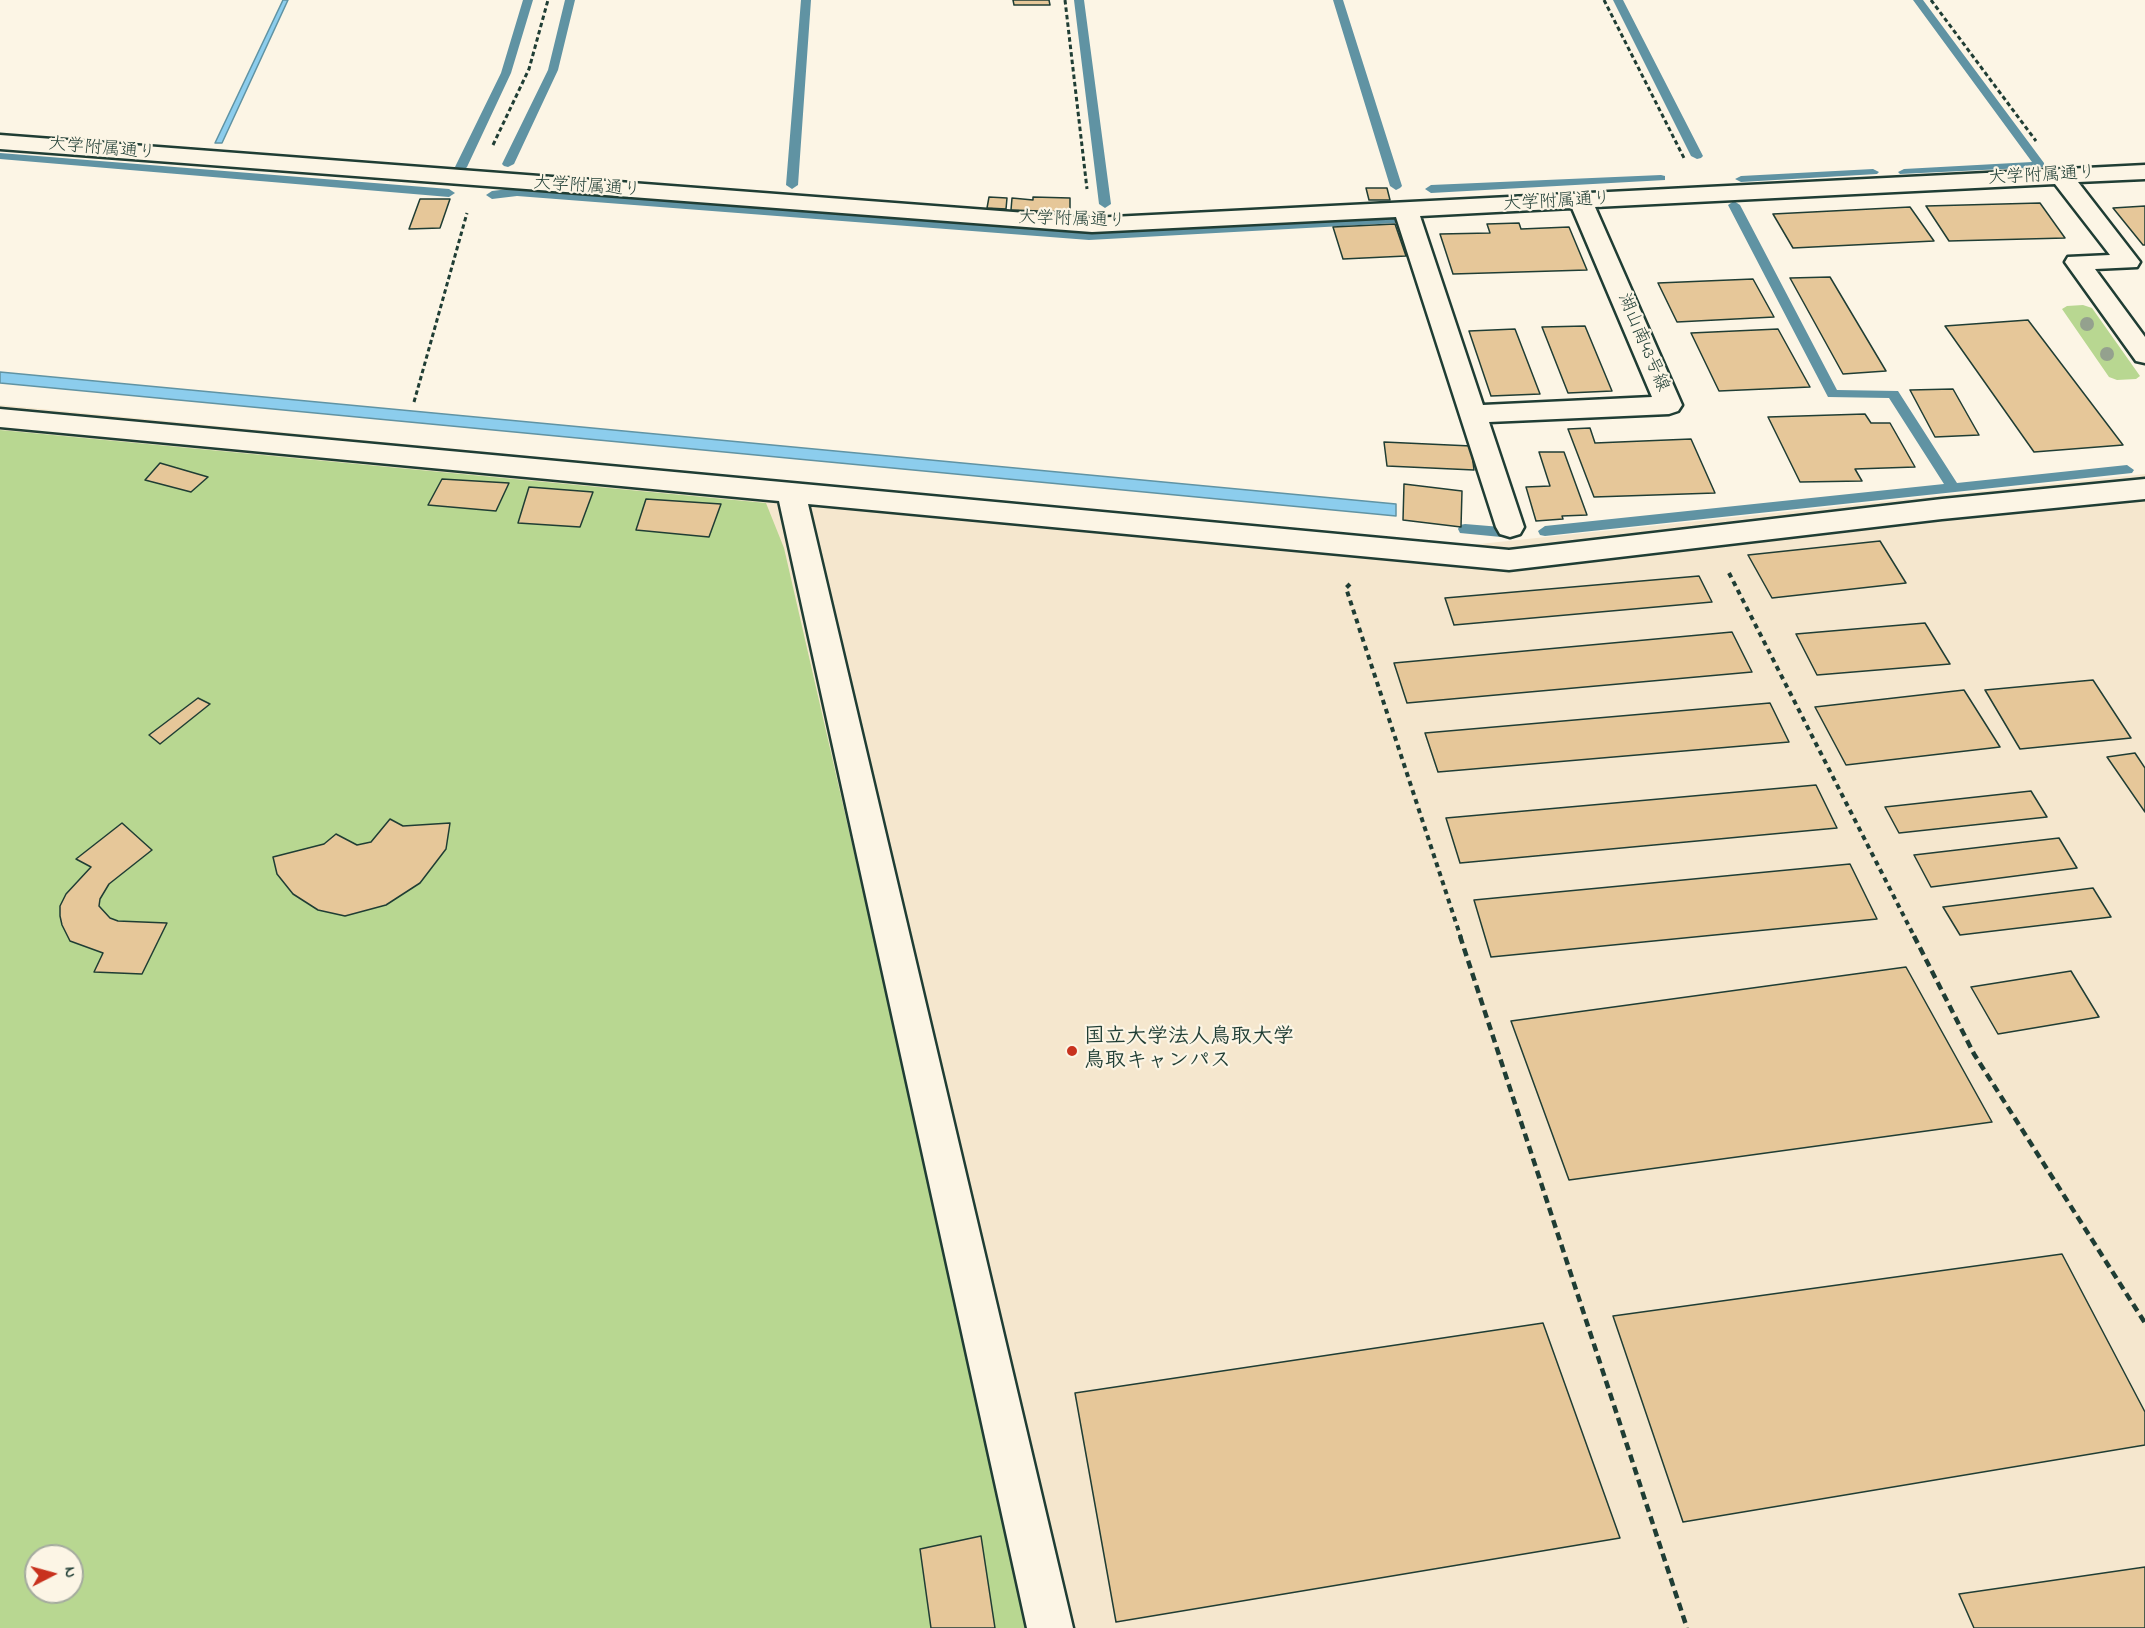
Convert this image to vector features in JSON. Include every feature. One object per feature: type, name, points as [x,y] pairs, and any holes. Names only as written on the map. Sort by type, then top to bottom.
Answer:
[{"type":"street","name":"大学附属通り","points":[[0,142],[476,180],[1092,225],[2145,172]]},
{"type":"street","points":[[2061,176],[2137,262]]},
{"type":"street","name":"湖山南43号線","points":[[1474,414],[1669,405],[1581,201]]},
{"type":"street","points":[[1406,210],[1510,526]]},
{"type":"street","points":[[2137,262],[2078,262],[2145,355]]},
{"type":"street","points":[[0,418],[1509,560],[1930,511],[2145,489]]},
{"type":"street","points":[[791,492],[1050,1628]]},
{"type":"path","points":[[414,402],[476,180],[529,69],[548,0]]},
{"type":"path","points":[[1065,0],[1092,225]]},
{"type":"path","points":[[1604,0],[1703,195]]},
{"type":"path","points":[[1931,0],[2061,176]]},
{"type":"path","points":[[1711,538],[1974,1054],[2145,1323]]},
{"type":"path","points":[[1387,548],[1346,588],[1687,1628]]},
{"type":"shaded area","name":"国立大学法人鳥取大学 鳥取キャンパス","points":[[0,405],[1120,513],[1251,528],[1470,545],[2145,474],[2145,1628],[0,1628]]},
{"type":"green space","points":[[2083,305],[2092,308],[2140,376],[2136,379],[2117,380],[2109,377],[2062,309],[2067,306]]},
{"type":"green space","points":[[0,430],[766,503],[784,548],[1032,1628],[0,1628]]},
{"type":"water","points":[[283,0],[288,0],[222,143],[215,143]]},
{"type":"water","points":[[0,372],[1396,504],[1396,516],[0,383]]},
{"type":"building","points":[[1013,0],[1049,0],[1050,5],[1014,5]]},
{"type":"building","points":[[1366,188],[1387,188],[1390,200],[1369,200]]},
{"type":"building","points":[[989,197],[1007,198],[1006,209],[987,208]]},
{"type":"building","points":[[1033,197],[1070,198],[1070,212],[1011,210],[1012,198],[1033,200]]},
{"type":"building","points":[[420,199],[450,199],[440,228],[409,229]]},
{"type":"building","points":[[2040,203],[2065,238],[1949,241],[1926,206]]},
{"type":"building","points":[[2145,206],[2145,245],[2143,245],[2113,208]]},
{"type":"building","points":[[1910,207],[1934,241],[1793,248],[1773,214]]},
{"type":"building","points":[[1519,223],[1521,229],[1569,227],[1587,270],[1453,274],[1440,234],[1490,233],[1487,224]]},
{"type":"building","points":[[1395,224],[1406,256],[1343,259],[1333,227]]},
{"type":"building","points":[[1830,277],[1886,371],[1843,374],[1790,278]]},
{"type":"building","points":[[1753,279],[1774,317],[1677,322],[1658,283]]},
{"type":"building","points":[[2028,320],[2123,445],[2034,452],[1945,326]]},
{"type":"building","points":[[1585,326],[1612,391],[1568,393],[1542,327]]},
{"type":"building","points":[[1515,329],[1540,394],[1491,396],[1469,331]]},
{"type":"building","points":[[1778,329],[1810,387],[1719,391],[1691,333]]},
{"type":"building","points":[[1953,389],[1979,435],[1935,437],[1910,390]]},
{"type":"building","points":[[1865,414],[1871,423],[1890,423],[1915,467],[1855,469],[1862,481],[1800,482],[1768,417]]},
{"type":"building","points":[[1590,428],[1595,443],[1691,439],[1715,493],[1594,497],[1568,429]]},
{"type":"building","points":[[1384,442],[1471,446],[1474,470],[1387,466]]},
{"type":"building","points":[[1539,452],[1564,452],[1587,515],[1562,516],[1563,519],[1536,521],[1526,487],[1550,486]]},
{"type":"building","points":[[160,463],[208,477],[191,492],[145,480]]},
{"type":"building","points":[[442,479],[509,483],[496,511],[428,505]]},
{"type":"building","points":[[1404,484],[1462,491],[1461,527],[1403,520]]},
{"type":"building","points":[[529,487],[593,492],[580,527],[518,523]]},
{"type":"building","points":[[646,499],[721,504],[709,537],[636,530]]},
{"type":"building","points":[[1880,541],[1906,583],[1772,598],[1748,555]]},
{"type":"building","points":[[1699,576],[1712,602],[1454,625],[1445,598]]},
{"type":"building","points":[[1925,623],[1950,664],[1817,675],[1796,634]]},
{"type":"building","points":[[1732,632],[1752,672],[1407,703],[1394,663]]},
{"type":"building","points":[[2093,680],[2131,738],[2020,749],[1985,690]]},
{"type":"building","points":[[1964,690],[2000,747],[1846,765],[1815,707]]},
{"type":"building","points":[[198,698],[210,704],[160,744],[149,735]]},
{"type":"building","points":[[1770,703],[1789,742],[1438,772],[1425,733]]},
{"type":"building","points":[[2135,753],[2145,768],[2145,812],[2107,757]]},
{"type":"building","points":[[1816,785],[1837,828],[1460,863],[1446,818]]},
{"type":"building","points":[[2031,791],[2047,817],[1899,833],[1885,807]]},
{"type":"building","points":[[390,819],[403,826],[450,823],[446,849],[420,883],[386,905],[345,916],[318,910],[293,894],[277,874],[273,857],[324,844],[336,834],[357,845],[371,842]]},
{"type":"building","points":[[122,823],[152,850],[109,884],[100,899],[99,906],[110,918],[118,921],[167,923],[142,974],[94,972],[103,953],[70,941],[60,916],[60,906],[66,894],[91,867],[76,859]]},
{"type":"building","points":[[2059,838],[2077,868],[1931,887],[1914,855]]},
{"type":"building","points":[[1850,864],[1877,919],[1491,957],[1474,900]]},
{"type":"building","points":[[2093,888],[2111,917],[1960,935],[1943,907]]},
{"type":"building","points":[[1906,967],[1992,1122],[1569,1180],[1511,1021]]},
{"type":"building","points":[[2071,971],[2099,1017],[1998,1034],[1971,987]]},
{"type":"building","points":[[2062,1254],[2145,1412],[2145,1445],[1683,1522],[1613,1316]]},
{"type":"building","points":[[1543,1323],[1620,1538],[1116,1622],[1075,1393]]},
{"type":"building","points":[[981,1536],[995,1628],[931,1628],[920,1549]]},
{"type":"building","points":[[2145,1567],[2145,1628],[1974,1628],[1959,1594]]},
{"type":"waterway","points":[[461,167],[506,73],[528,0]]},
{"type":"waterway","points":[[508,164],[553,70],[570,0]]},
{"type":"waterway","points":[[792,185],[806,0]]},
{"type":"waterway","points":[[1079,0],[1105,204]]},
{"type":"waterway","points":[[1338,0],[1396,186]]},
{"type":"waterway","points":[[1618,0],[1697,156]]},
{"type":"waterway","points":[[1904,172],[2040,165],[1918,0]]},
{"type":"waterway","points":[[0,156],[449,193]]},
{"type":"waterway","points":[[1741,179],[1873,172]]},
{"type":"waterway","points":[[1431,189],[1661,178]]},
{"type":"waterway","points":[[492,195],[517,192],[1089,236],[1397,219]]},
{"type":"waterway","points":[[1734,205],[1833,394],[1893,394],[1953,488]]},
{"type":"waterway","points":[[1545,531],[2127,470]]},
{"type":"waterway","points":[[1465,529],[1501,532]]},
{"type":"place","name":"国立大学法人鳥取大学 鳥取キャンパス","points":[[1072,1051]]}]
